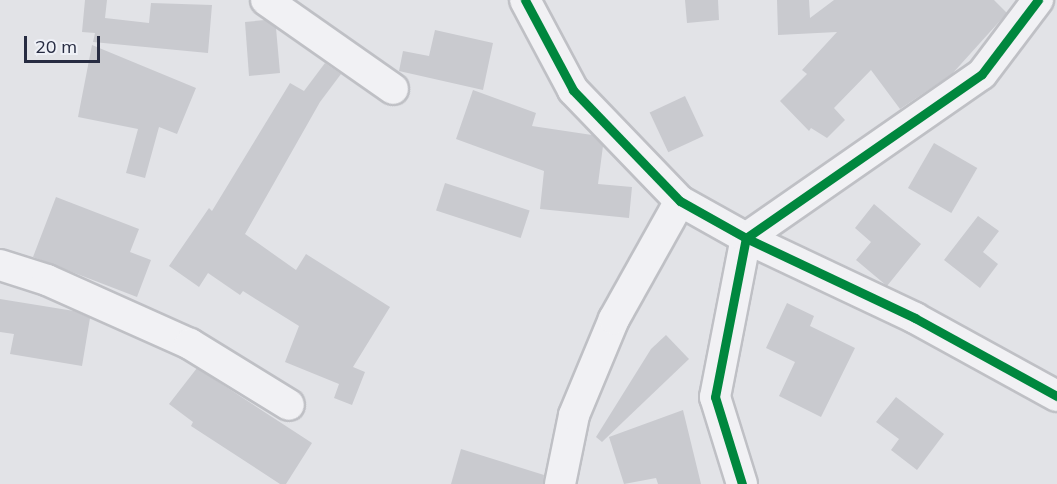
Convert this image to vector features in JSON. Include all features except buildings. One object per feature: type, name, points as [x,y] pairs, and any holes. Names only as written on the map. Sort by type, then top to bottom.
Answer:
[{"type":"street","points":[[266,0],[393,89]]},
{"type":"street","points":[[525,0],[573,90],[680,201],[746,238],[915,318],[1057,396]]},
{"type":"street","points":[[742,484],[715,398],[746,238],[982,74],[1038,0]]},
{"type":"street","points":[[560,484],[574,415],[614,319],[680,201]]},
{"type":"street","points":[[0,265],[47,280],[190,344],[289,405]]},
{"type":"cycle path","points":[[525,0],[573,90],[680,201],[746,238],[982,74],[1038,0]]},
{"type":"cycle path","points":[[742,484],[715,397],[746,238],[915,318],[1057,396]]}]
